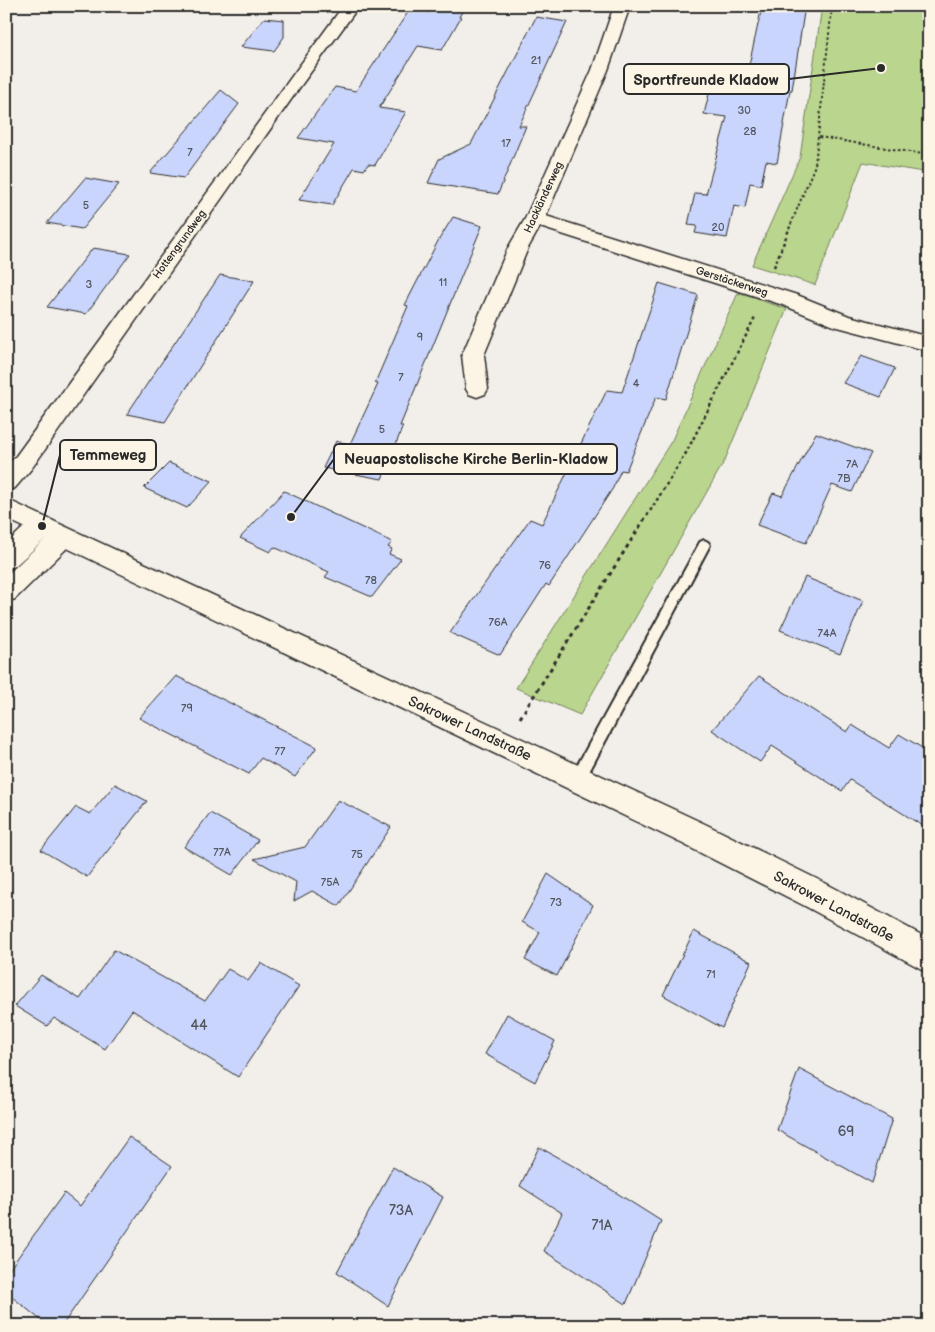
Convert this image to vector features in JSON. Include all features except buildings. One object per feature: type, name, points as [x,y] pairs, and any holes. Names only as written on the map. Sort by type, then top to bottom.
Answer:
[{"type":"street","name":"Hottengrundweg","points":[[6,482],[24,462],[290,88],[351,6]]},
{"type":"street","name":"Hackländerweg","points":[[477,389],[473,355],[518,248],[535,219],[600,70],[622,6]]},
{"type":"street","name":"Gerstäckerweg","points":[[535,219],[763,291],[842,321],[929,344]]},
{"type":"street","name":"Sakrower Landstraße","points":[[6,508],[694,834],[814,894],[929,957]]},
{"type":"street","points":[[6,559],[53,531]]},
{"type":"street","points":[[6,592],[53,531]]},
{"type":"lane","points":[[577,780],[704,545]]},
{"type":"path","points":[[504,744],[686,453],[763,304],[763,291],[815,164],[832,6]]},
{"type":"path","points":[[819,137],[929,155]]},
{"type":"green space","points":[[822,6],[929,6],[929,173],[863,162],[815,285],[752,265],[800,157]]},
{"type":"green space","points":[[738,293],[787,309],[725,460],[580,715],[516,688],[672,440]]},
{"type":"place","name":"Sportfreunde Kladow","points":[[881,68]]},
{"type":"place","name":"Neuapostolische Kirche Berlin-Kladow","points":[[291,517]]},
{"type":"place","name":"Temmeweg","points":[[42,526]]}]
